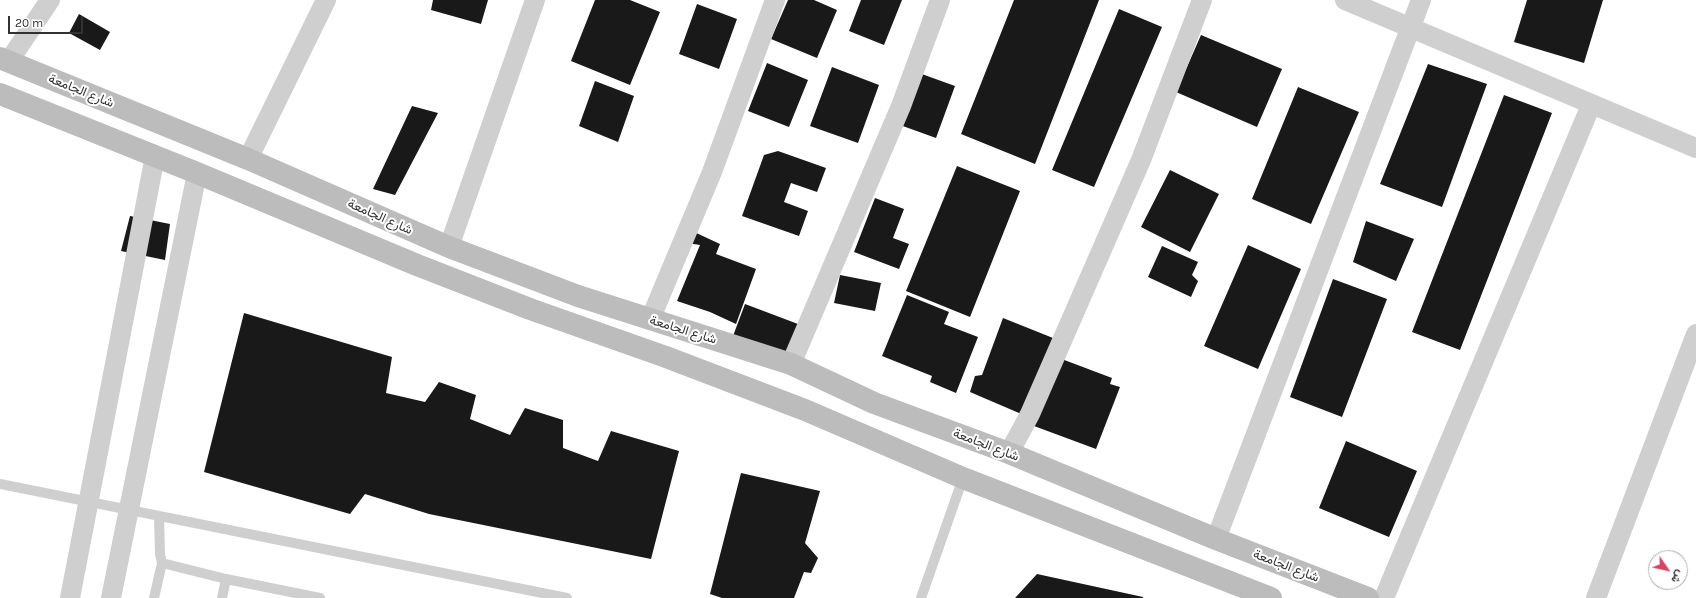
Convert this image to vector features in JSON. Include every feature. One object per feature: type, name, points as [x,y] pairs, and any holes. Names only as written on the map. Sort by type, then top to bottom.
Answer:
[{"type":"main road","name":"شارع الجامعة","points":[[4,60],[248,159],[449,247],[578,296],[791,364],[874,403],[1009,453],[1216,539],[1368,598]]},
{"type":"main road","points":[[0,94],[197,173],[417,265],[523,306],[666,357],[805,410],[963,478],[1271,598]]},
{"type":"street","points":[[4,60],[50,0]]},
{"type":"street","points":[[248,159],[326,0]]},
{"type":"street","points":[[449,247],[535,0]]},
{"type":"street","points":[[650,320],[712,172],[775,0]]},
{"type":"street","points":[[791,364],[901,106],[940,0]]},
{"type":"street","points":[[1009,453],[1030,414],[1141,160],[1202,0]]},
{"type":"street","points":[[1346,0],[1591,105],[1696,148]]},
{"type":"street","points":[[1216,539],[1421,0]]},
{"type":"street","points":[[1384,598],[1591,105]]},
{"type":"street","points":[[70,598],[155,156]]},
{"type":"street","points":[[111,598],[197,173]]},
{"type":"street","points":[[1596,598],[1696,334]]},
{"type":"lane","points":[[922,598],[963,478]]},
{"type":"lane","points":[[0,484],[567,598]]},
{"type":"lane","points":[[154,598],[162,563],[160,554],[159,516]]},
{"type":"lane","points":[[162,563],[226,579],[320,598]]},
{"type":"lane","points":[[222,598],[226,579]]},
{"type":"building","points":[[433,0],[488,0],[481,24],[431,10]]},
{"type":"building","points":[[595,0],[630,0],[660,12],[630,85],[571,61]]},
{"type":"building","points":[[788,0],[814,0],[837,10],[817,58],[771,39]]},
{"type":"building","points":[[861,0],[902,0],[884,45],[849,31]]},
{"type":"building","points":[[1014,0],[1099,0],[1035,164],[961,134]]},
{"type":"building","points":[[1527,0],[1603,0],[1584,63],[1514,42]]},
{"type":"building","points":[[697,4],[737,19],[719,69],[679,54]]},
{"type":"building","points":[[1119,9],[1162,27],[1094,187],[1052,170]]},
{"type":"building","points":[[79,14],[110,32],[100,50],[69,33]]},
{"type":"building","points":[[1201,35],[1282,69],[1257,127],[1176,92]]},
{"type":"building","points":[[767,63],[808,80],[789,127],[748,111]]},
{"type":"building","points":[[1428,64],[1487,84],[1442,207],[1380,184]]},
{"type":"building","points":[[832,67],[879,85],[858,143],[810,126]]},
{"type":"building","points":[[919,73],[955,86],[936,138],[900,125]]},
{"type":"building","points":[[595,81],[634,96],[618,142],[579,126]]},
{"type":"building","points":[[1298,87],[1359,112],[1311,224],[1252,199]]},
{"type":"building","points":[[1504,95],[1552,113],[1460,350],[1412,332]]},
{"type":"building","points":[[412,106],[438,113],[395,195],[373,189]]},
{"type":"building","points":[[778,151],[826,168],[817,192],[791,183],[784,202],[808,211],[799,236],[742,216],[764,155]]},
{"type":"building","points":[[957,166],[1020,191],[970,317],[906,291]]},
{"type":"building","points":[[1170,170],[1219,194],[1190,252],[1141,227]]},
{"type":"building","points":[[875,198],[904,209],[893,238],[909,244],[899,269],[854,252]]},
{"type":"building","points":[[130,216],[170,224],[165,260],[121,251]]},
{"type":"building","points":[[1366,221],[1414,239],[1396,281],[1353,262]]},
{"type":"building","points":[[692,231],[720,244],[716,254],[756,269],[736,324],[710,312],[677,301],[700,245],[687,243]]},
{"type":"building","points":[[1248,245],[1301,269],[1258,369],[1204,346]]},
{"type":"building","points":[[1162,246],[1198,262],[1192,275],[1198,281],[1191,297],[1148,277]]},
{"type":"building","points":[[840,275],[881,283],[875,311],[834,303]]},
{"type":"building","points":[[1333,279],[1387,299],[1342,417],[1290,397]]},
{"type":"building","points":[[907,295],[949,312],[944,324],[978,337],[956,393],[930,382],[932,376],[882,356]]},
{"type":"building","points":[[745,304],[798,324],[788,354],[733,336]]},
{"type":"building","points":[[244,313],[392,357],[386,393],[425,402],[439,382],[476,395],[470,419],[510,435],[525,408],[563,420],[563,448],[598,461],[611,431],[679,451],[651,559],[429,514],[365,494],[350,514],[204,472]]},
{"type":"building","points":[[1003,318],[1053,338],[1026,416],[970,392],[975,376],[982,375]]},
{"type":"building","points":[[1059,358],[1112,378],[1110,384],[1120,387],[1096,449],[1034,426]]},
{"type":"building","points":[[1346,441],[1417,471],[1389,537],[1319,508]]},
{"type":"building","points":[[741,473],[820,491],[805,543],[818,558],[811,573],[804,572],[794,598],[722,598],[710,594]]},
{"type":"building","points":[[1037,574],[1143,597],[1143,598],[1015,598]]}]
